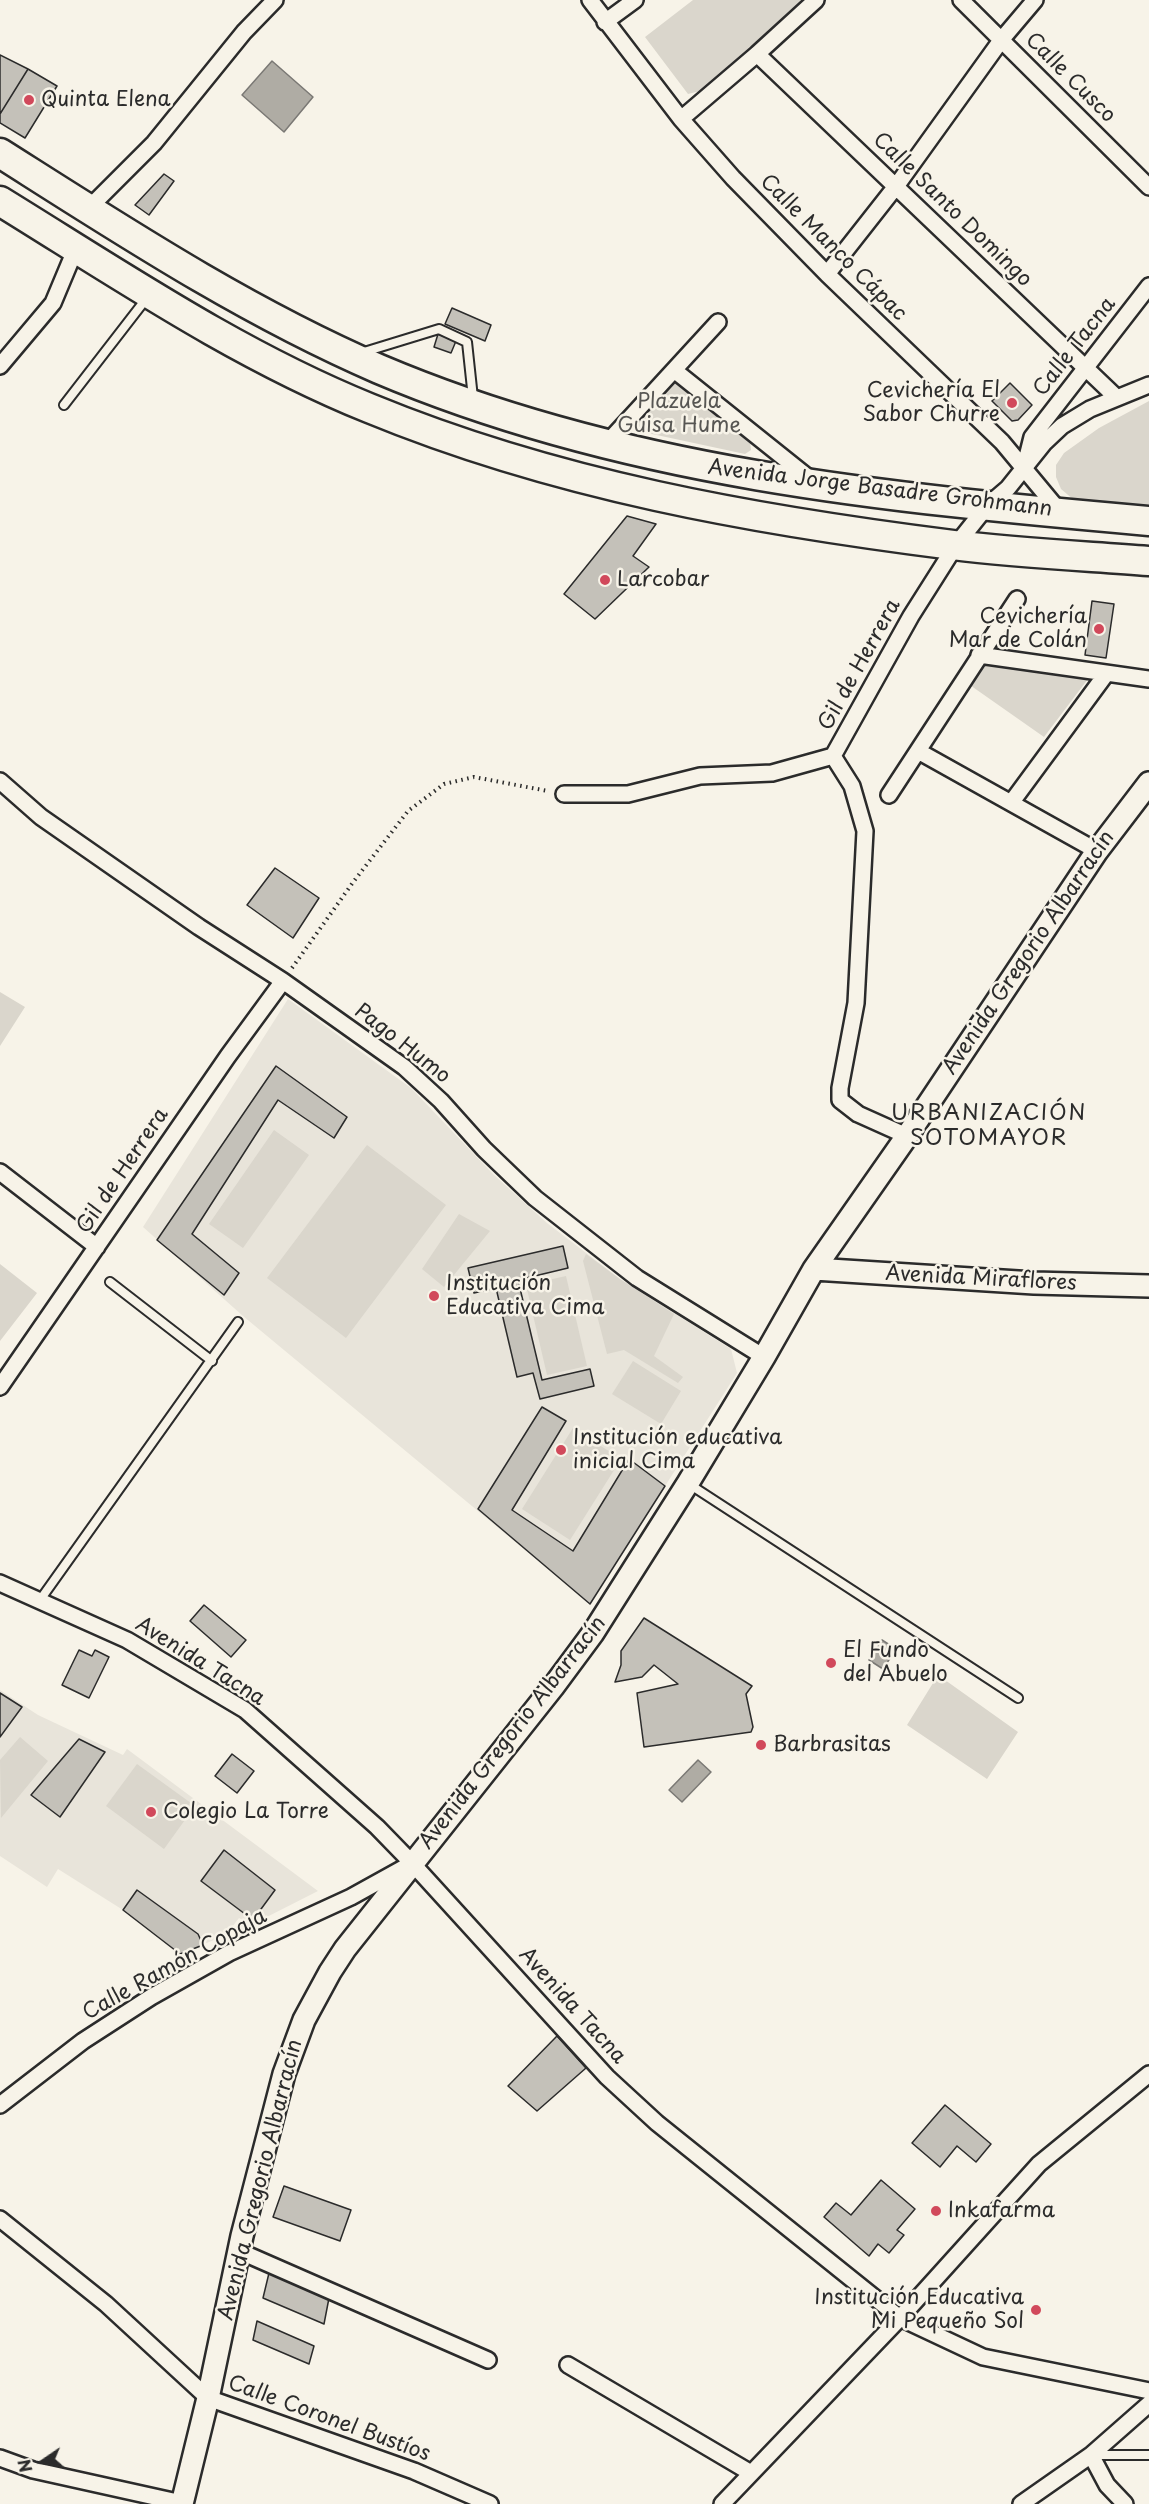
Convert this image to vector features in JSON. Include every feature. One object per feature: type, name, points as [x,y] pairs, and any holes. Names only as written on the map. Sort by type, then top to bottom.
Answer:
[{"type":"highway","name":"Avenida Jorge Basadre Grohmann","points":[[0,153],[246,304],[351,356],[473,405],[606,444],[686,464],[818,486],[987,507],[1149,521]]},
{"type":"highway","name":"Avenida Jorge Basadre Grohmann","points":[[0,201],[150,295],[301,378],[366,407],[506,459],[608,485],[768,518],[956,545],[1149,561]]},
{"type":"highway","points":[[459,443],[473,405]]},
{"type":"street","points":[[88,209],[154,143],[244,32],[275,0]]},
{"type":"street","name":"Calle Manco Cápac","points":[[590,0],[681,119],[733,178],[1024,467],[1061,513]]},
{"type":"street","points":[[605,22],[635,0]]},
{"type":"street","points":[[681,119],[758,54],[816,0]]},
{"type":"street","name":"Calle Cusco","points":[[961,0],[1149,187]]},
{"type":"street","points":[[827,273],[897,185],[1002,39],[1035,0]]},
{"type":"street","name":"Calle Santo Domingo","points":[[758,54],[1116,397]]},
{"type":"street","points":[[0,366],[53,303],[76,248]]},
{"type":"street","name":"Calle Tacna","points":[[1024,467],[1032,437],[1149,286]]},
{"type":"street","points":[[606,444],[717,322]]},
{"type":"street","points":[[674,370],[818,486]]},
{"type":"street","name":"Gil de Herrera","points":[[564,794],[628,794],[700,776],[772,773],[833,756],[911,616],[956,545],[987,507],[1008,488],[1044,443],[1062,426],[1090,409],[1149,385]]},
{"type":"street","points":[[889,795],[1017,600]]},
{"type":"street","points":[[979,655],[1149,679]]},
{"type":"street","points":[[1011,803],[1106,674]]},
{"type":"street","points":[[918,751],[1097,851]]},
{"type":"street","points":[[833,756],[852,786],[866,831],[856,1004],[840,1088],[840,1100],[858,1114],[907,1136]]},
{"type":"street","name":"Pago Humo","points":[[0,781],[59,830],[199,927],[283,981],[404,1067],[441,1101],[493,1158],[535,1198],[638,1278],[764,1357]]},
{"type":"street","name":"Avenida Gregorio Albarracín","points":[[182,2504],[208,2398],[239,2251],[284,2074],[304,2020],[330,1972],[345,1949],[412,1863],[554,1687],[592,1633],[688,1483],[764,1357],[813,1269],[907,1136],[1097,851],[1146,792]]},
{"type":"street","name":"Gil de Herrera","points":[[0,1387],[228,1056],[283,981]]},
{"type":"street","points":[[0,1172],[97,1247]]},
{"type":"street","name":"Avenida Miraflores","points":[[813,1269],[1034,1283],[1149,1286]]},
{"type":"street","name":"Avenida Tacna","points":[[0,1583],[127,1640],[245,1710],[377,1827],[624,2092],[657,2123],[900,2318],[983,2357],[1149,2391]]},
{"type":"street","name":"Calle Ramón Copaja","points":[[0,2105],[83,2041],[151,1997],[229,1953],[351,1897],[412,1863]]},
{"type":"street","points":[[722,2504],[900,2318],[1039,2164],[1149,2074]]},
{"type":"street","name":"Calle Coronel Bustíos","points":[[0,2219],[106,2304],[208,2398],[414,2471],[490,2504]]},
{"type":"street","points":[[239,2251],[488,2361]]},
{"type":"street","points":[[568,2365],[751,2473]]},
{"type":"street","points":[[1021,2504],[1091,2455],[1149,2404]]},
{"type":"street","points":[[1091,2455],[1107,2485],[1125,2504]]},
{"type":"street","points":[[0,2458],[33,2470],[182,2504]]},
{"type":"lane","points":[[64,405],[150,295]]},
{"type":"lane","points":[[351,356],[439,329],[466,342],[473,405]]},
{"type":"lane","points":[[110,1282],[212,1361]]},
{"type":"lane","points":[[40,1600],[238,1322]]},
{"type":"lane","points":[[688,1483],[1018,1698]]},
{"type":"lane","points":[[1091,2455],[1149,2455]]},
{"type":"path","points":[[283,981],[354,881],[408,811],[444,784],[474,777],[564,794]]},
{"type":"shaded area","points":[[272,61],[313,97],[284,132],[242,95]]},
{"type":"shaded area","name":"Institución Educativa Cima","points":[[288,999],[411,1088],[494,1175],[547,1223],[620,1279],[731,1349],[737,1373],[590,1604],[243,1316],[143,1227]]},
{"type":"shaded area","points":[[882,1640],[896,1649],[883,1669],[869,1660]]},
{"type":"shaded area","name":"Colegio La Torre","points":[[0,1690],[38,1715],[123,1755],[127,1749],[318,1891],[251,1925],[239,1918],[226,1935],[180,1954],[123,1910],[58,1869],[47,1887],[0,1856]]},
{"type":"shaded area","points":[[698,1760],[711,1772],[682,1802],[669,1790]]},
{"type":"green space","points":[[693,0],[805,0],[700,91],[688,94],[645,37]]},
{"type":"green space","name":"Plazuela Guisa Hume","points":[[672,383],[681,383],[750,440],[751,450],[745,454],[638,431],[637,424]]},
{"type":"green space","points":[[1149,401],[1149,507],[1074,500],[1061,489],[1056,477],[1056,465],[1064,453],[1099,428]]},
{"type":"green space","points":[[982,661],[1091,675],[1044,737],[967,683]]},
{"type":"green space","points":[[0,992],[25,1007],[0,1046]]},
{"type":"green space","points":[[274,1130],[309,1155],[243,1248],[209,1224]]},
{"type":"green space","points":[[367,1145],[446,1205],[346,1338],[267,1278]]},
{"type":"green space","points":[[459,1214],[490,1231],[444,1287],[422,1269]]},
{"type":"green space","points":[[586,1254],[674,1314],[654,1356],[683,1377],[678,1383],[624,1350],[607,1354],[583,1261]]},
{"type":"green space","points":[[0,1264],[37,1293],[0,1341]]},
{"type":"green space","points":[[566,1276],[587,1366],[547,1375],[526,1285]]},
{"type":"green space","points":[[633,1361],[681,1391],[661,1424],[612,1394]]},
{"type":"green space","points":[[573,1428],[621,1459],[570,1540],[522,1509]]},
{"type":"green space","points":[[938,1675],[1018,1732],[987,1779],[907,1725]]},
{"type":"green space","points":[[20,1737],[48,1761],[1,1818],[0,1760]]},
{"type":"green space","points":[[137,1764],[195,1806],[164,1849],[106,1806]]},
{"type":"building","points":[[0,55],[28,69],[0,114]]},
{"type":"building","name":"Quinta Elena","points":[[28,69],[57,86],[25,138],[0,123],[0,114]]},
{"type":"building","points":[[164,174],[174,181],[149,215],[135,205]]},
{"type":"building","points":[[452,308],[491,325],[485,341],[445,324]]},
{"type":"building","points":[[438,334],[456,341],[451,353],[434,347]]},
{"type":"building","name":"Cevichería El Sabor Churre","points":[[1010,383],[1032,405],[1018,420],[1012,421],[992,401]]},
{"type":"building","name":"Larcobar","points":[[627,516],[656,524],[633,556],[649,567],[595,619],[564,594]]},
{"type":"building","name":"Cevichería Mar de Colán","points":[[1092,601],[1114,604],[1106,658],[1085,655]]},
{"type":"building","points":[[275,868],[319,898],[293,938],[247,905]]},
{"type":"building","points":[[276,1066],[347,1117],[334,1138],[278,1100],[192,1234],[239,1273],[224,1295],[157,1240]]},
{"type":"building","points":[[563,1246],[568,1268],[518,1280],[542,1380],[590,1369],[594,1386],[540,1399],[533,1373],[517,1377],[496,1288],[474,1293],[468,1268]]},
{"type":"building","points":[[542,1407],[566,1421],[512,1510],[573,1551],[629,1459],[665,1486],[590,1604],[478,1509]]},
{"type":"building","points":[[204,1605],[246,1640],[231,1657],[190,1621]]},
{"type":"building","points":[[644,1618],[752,1686],[746,1694],[753,1727],[751,1732],[644,1747],[637,1693],[678,1684],[654,1665],[642,1677],[615,1682],[621,1665],[621,1651]]},
{"type":"building","points":[[79,1650],[92,1656],[95,1650],[109,1657],[89,1698],[62,1685]]},
{"type":"building","points":[[0,1693],[22,1707],[0,1737]]},
{"type":"building","points":[[79,1739],[105,1752],[60,1817],[31,1795]]},
{"type":"building","points":[[232,1754],[254,1771],[237,1793],[215,1776]]},
{"type":"building","points":[[224,1850],[275,1890],[253,1920],[201,1881]]},
{"type":"building","points":[[137,1890],[198,1934],[203,1945],[180,1954],[123,1910]]},
{"type":"building","points":[[557,2036],[586,2068],[537,2111],[508,2086]]},
{"type":"building","points":[[945,2105],[991,2144],[976,2162],[957,2146],[940,2167],[912,2143]]},
{"type":"building","points":[[881,2180],[915,2209],[897,2230],[904,2235],[889,2253],[878,2244],[869,2256],[824,2217],[836,2203],[851,2215]]},
{"type":"building","points":[[284,2186],[351,2210],[340,2241],[273,2217]]},
{"type":"building","points":[[269,2273],[329,2298],[324,2324],[263,2298]]},
{"type":"building","points":[[257,2321],[314,2346],[309,2364],[253,2340]]},
{"type":"place","name":"Quinta Elena","points":[[29,100]]},
{"type":"place","name":"Cevichería El Sabor Churre","points":[[1012,403]]},
{"type":"place","name":"Larcobar","points":[[605,580]]},
{"type":"place","name":"Cevichería Mar de Colán","points":[[1099,629]]},
{"type":"place","name":"Institución Educativa Cima","points":[[434,1296]]},
{"type":"place","name":"Institución educativa inicial Cima","points":[[561,1450]]},
{"type":"place","name":"El Fundo del Abuelo","points":[[831,1663]]},
{"type":"place","name":"Barbrasitas","points":[[761,1745]]},
{"type":"place","name":"Colegio La Torre","points":[[151,1812]]},
{"type":"place","name":"Inkafarma","points":[[936,2211]]},
{"type":"place","name":"Institución Educativa Mi Pequeño Sol","points":[[1036,2310]]},
{"type":"district","name":"URBANIZACIÓN SOTOMAYOR","points":[[989,1126]]}]
